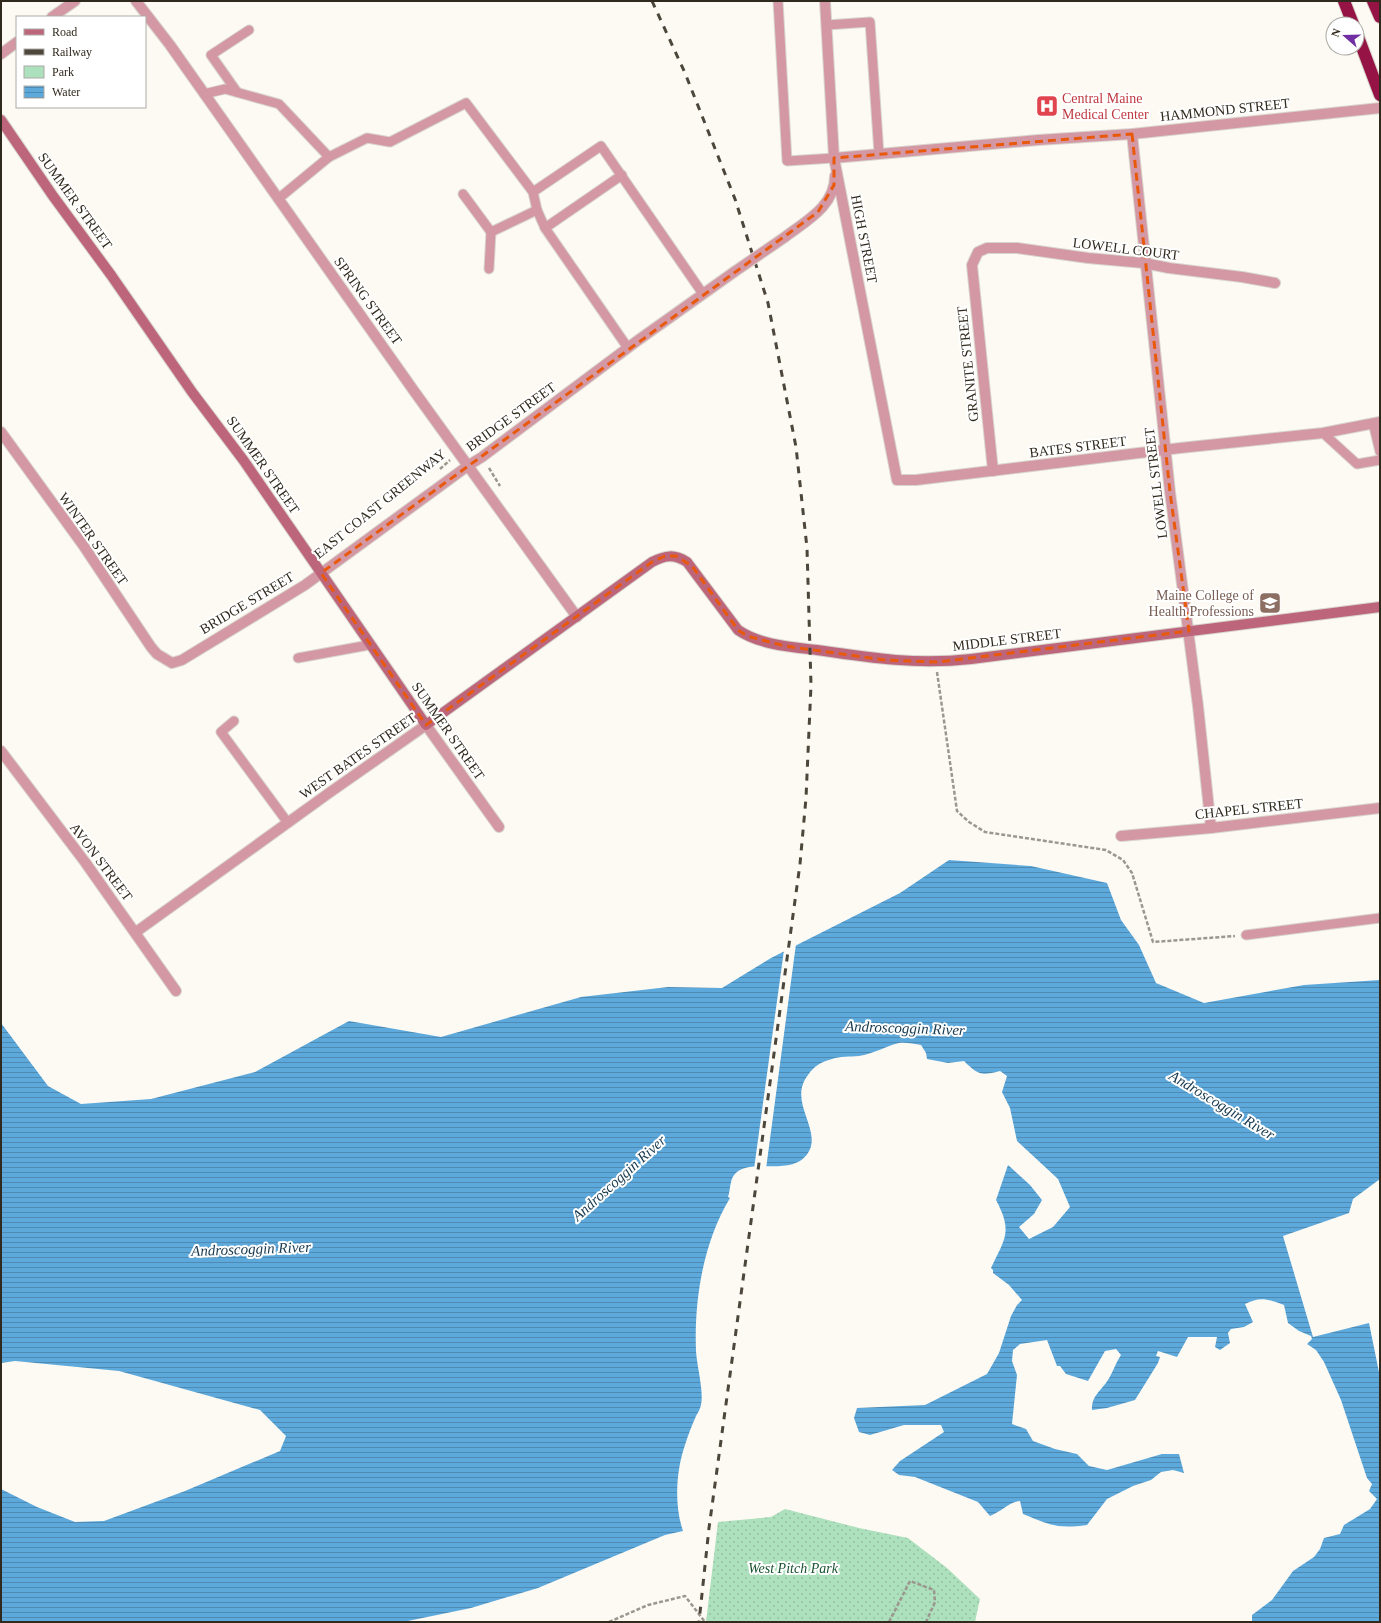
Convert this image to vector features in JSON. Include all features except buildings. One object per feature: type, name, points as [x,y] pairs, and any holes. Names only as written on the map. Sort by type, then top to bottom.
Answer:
[{"type":"highway","points":[[1344,1],[1350,16]]},
{"type":"highway","points":[[1373,1],[1380,16]]},
{"type":"highway","points":[[1365,55],[1380,95]]},
{"type":"street","points":[[53,16],[75,1]]},
{"type":"street","name":"SPRING STREET","points":[[136,1],[577,617]]},
{"type":"street","name":"HIGH STREET","points":[[826,1],[834,158],[897,480]]},
{"type":"street","points":[[1,54],[16,43]]},
{"type":"street","name":"HAMMOND STREET","points":[[834,158],[1038,140],[1132,134],[1380,108]]},
{"type":"street","name":"SUMMER STREET","points":[[1,120],[53,196],[111,274],[135,311],[244,461],[369,644],[499,828]]},
{"type":"street","name":"LOWELL STREET","points":[[1132,134],[1144,263],[1189,631],[1211,828]]},
{"type":"street","name":"BRIDGE STREET","points":[[164,658],[172,663],[182,660],[321,573],[482,457],[628,348],[785,237],[818,212],[830,196],[835,178],[834,158]]},
{"type":"street","name":"LOWELL COURT","points":[[976,255],[987,248],[1017,248],[1088,258],[1144,263],[1169,268],[1275,282]]},
{"type":"street","name":"GRANITE STREET","points":[[976,255],[972,265],[993,471]]},
{"type":"street","name":"BATES STREET","points":[[897,480],[916,480],[1324,433],[1376,423]]},
{"type":"street","name":"WINTER STREET","points":[[1,432],[83,545],[151,648],[164,658]]},
{"type":"street","name":"WEST BATES STREET","points":[[136,932],[426,726],[652,562],[665,556],[676,556]]},
{"type":"street","name":"MIDDLE STREET","points":[[676,556],[688,562],[738,630],[747,636],[791,647],[885,660],[935,662],[1380,607]]},
{"type":"street","name":"AVON STREET","points":[[1,751],[136,932],[176,991]]},
{"type":"street","name":"CHAPEL STREET","points":[[1121,836],[1211,828],[1380,808]]},
{"type":"lane","points":[[778,1],[787,161],[834,158]]},
{"type":"lane","points":[[827,25],[870,22],[879,154]]},
{"type":"lane","points":[[237,92],[211,55],[249,30]]},
{"type":"lane","points":[[204,94],[225,89],[279,104],[329,157]]},
{"type":"lane","points":[[278,199],[329,157],[368,138],[390,142],[466,103],[533,192],[545,228],[628,348]]},
{"type":"lane","points":[[533,192],[601,146],[703,294]]},
{"type":"lane","points":[[545,228],[622,175]]},
{"type":"lane","points":[[463,194],[491,232],[489,269]]},
{"type":"lane","points":[[491,232],[538,210]]},
{"type":"lane","points":[[1376,423],[1380,452]]},
{"type":"lane","points":[[1324,433],[1357,464],[1380,460]]},
{"type":"lane","points":[[298,658],[369,644]]},
{"type":"lane","points":[[234,721],[221,732],[288,823]]},
{"type":"lane","points":[[1246,935],[1380,918]]},
{"type":"path","name":"EAST COAST GREENWAY","points":[[435,472],[473,442],[503,490]]},
{"type":"path","points":[[935,662],[957,811],[968,822],[985,832],[1106,850],[1123,860],[1132,873],[1153,942],[1246,935]]},
{"type":"path","points":[[889,1622],[910,1581],[934,1590],[934,1602],[926,1622]]},
{"type":"path","points":[[609,1622],[648,1605],[685,1596],[705,1622]]},
{"type":"highlighted area","points":[[1132,134],[1170,492],[1189,631],[938,662],[885,660],[785,646],[747,636],[738,630],[692,566],[676,556],[665,556],[652,562],[426,725],[321,573],[818,212],[834,185],[834,158]]},
{"type":"green space","name":"West Pitch Park","points":[[785,1509],[859,1528],[908,1538],[947,1568],[980,1599],[975,1622],[706,1622],[718,1522],[771,1517]]},
{"type":"water","name":"Androscoggin River","points":[[949,860],[1031,866],[1107,883],[1121,920],[1139,945],[1156,983],[1204,1003],[1304,985],[1380,980],[1380,1179],[1353,1199],[1349,1213],[1283,1236],[1313,1337],[1369,1323],[1380,1377],[1380,1622],[1252,1622],[1252,1615],[1272,1600],[1293,1571],[1314,1557],[1320,1549],[1324,1538],[1340,1534],[1344,1525],[1370,1509],[1377,1499],[1369,1491],[1372,1484],[1367,1478],[1341,1400],[1324,1362],[1316,1350],[1307,1344],[1312,1339],[1311,1336],[1299,1331],[1288,1323],[1284,1305],[1264,1299],[1255,1300],[1245,1304],[1253,1322],[1244,1327],[1231,1329],[1228,1333],[1230,1343],[1220,1350],[1215,1347],[1217,1337],[1188,1337],[1177,1357],[1158,1351],[1156,1356],[1160,1357],[1158,1363],[1135,1400],[1107,1408],[1092,1410],[1092,1406],[1094,1399],[1108,1380],[1121,1355],[1116,1349],[1105,1351],[1088,1381],[1066,1374],[1060,1366],[1057,1366],[1047,1340],[1020,1344],[1013,1350],[1012,1361],[1017,1375],[1012,1424],[1026,1429],[1033,1441],[1055,1449],[1077,1454],[1089,1466],[1107,1470],[1162,1454],[1179,1454],[1184,1473],[1173,1470],[1161,1472],[1151,1480],[1133,1486],[1107,1499],[1087,1525],[1068,1527],[1040,1521],[1023,1514],[1020,1501],[1012,1503],[990,1516],[978,1502],[915,1477],[899,1475],[892,1470],[900,1461],[944,1432],[941,1425],[904,1425],[870,1435],[859,1432],[854,1418],[857,1408],[925,1405],[987,1374],[999,1353],[1011,1316],[1017,1305],[1022,1300],[1009,1285],[993,1273],[991,1268],[1005,1235],[1006,1228],[1004,1220],[996,1200],[1008,1165],[1030,1185],[1042,1200],[1034,1214],[1019,1227],[1029,1239],[1053,1227],[1070,1207],[1058,1179],[1017,1141],[1010,1108],[1002,1092],[1007,1076],[1000,1071],[988,1074],[977,1072],[964,1061],[948,1063],[927,1059],[926,1053],[921,1045],[899,1043],[864,1055],[835,1058],[815,1067],[808,1075],[803,1085],[801,1095],[811,1135],[811,1144],[808,1153],[801,1160],[793,1164],[783,1166],[753,1166],[744,1168],[734,1174],[728,1197],[730,1198],[713,1234],[707,1253],[699,1292],[696,1351],[702,1399],[700,1408],[685,1445],[678,1477],[678,1510],[683,1531],[665,1535],[538,1588],[471,1608],[403,1622],[1,1622],[1,1489],[37,1507],[75,1522],[104,1521],[185,1491],[280,1451],[286,1436],[260,1410],[119,1371],[15,1361],[1,1363],[1,1023],[48,1086],[81,1104],[151,1099],[255,1072],[349,1021],[441,1037],[581,997],[668,987],[722,988],[771,958],[900,893]]},
{"type":"pier","points":[[796,944],[766,1169],[754,1169],[784,950]]},
{"type":"railway","points":[[652,1],[685,73],[735,199],[768,303],[796,447],[807,548],[811,685],[806,798],[800,864],[709,1528],[699,1622]]},
{"type":"place","name":"Central Maine Medical Center","points":[[1047,106]]},
{"type":"place","name":"Maine College of Health Professions","points":[[1270,603]]}]
